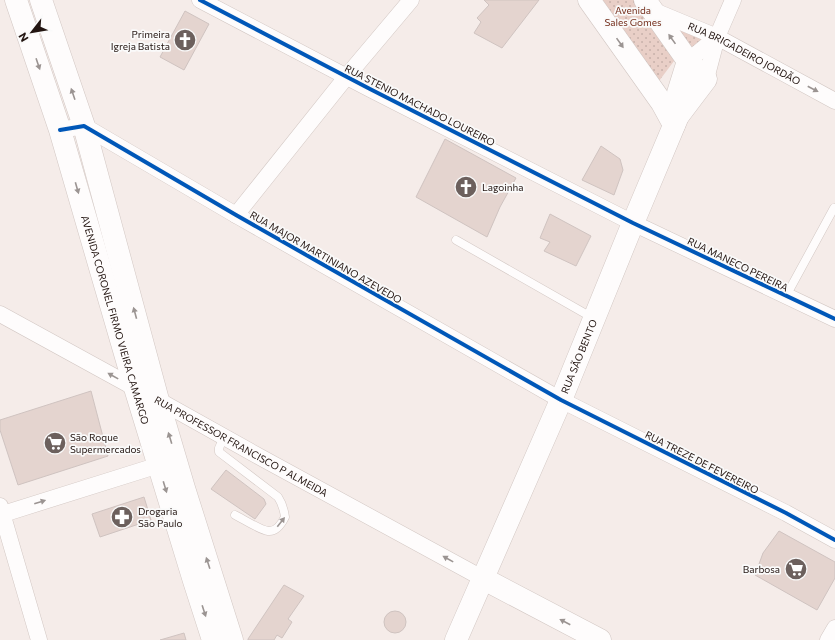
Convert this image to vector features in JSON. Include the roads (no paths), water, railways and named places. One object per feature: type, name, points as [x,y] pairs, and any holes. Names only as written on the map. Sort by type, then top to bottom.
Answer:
[{"type":"main road","name":"AVENIDA CORONEL FIRMO VIEIRA CAMARGO","points":[[16,0],[60,130],[135,388],[213,640]]},
{"type":"main road","name":"AVENIDA CORONEL FIRMO VIEIRA CAMARGO","points":[[41,0],[84,126],[158,400],[232,640]]},
{"type":"main road","points":[[589,0],[676,121]]},
{"type":"main road","points":[[649,5],[688,62],[706,79]]},
{"type":"main road","name":"RUA SÃO BENTO","points":[[676,121],[678,93],[688,62]]},
{"type":"main road","name":"RUA SÃO BENTO","points":[[456,640],[561,400],[676,121],[706,79]]},
{"type":"main road","points":[[482,578],[600,640]]},
{"type":"street","name":"RUA STENIO MACHADO LOUREIRO","points":[[200,0],[370,89],[633,223]]},
{"type":"street","points":[[236,215],[347,76],[411,0]]},
{"type":"street","name":"RUA SÃO BENTO","points":[[706,79],[717,37],[733,0]]},
{"type":"street","name":"RUA BRIGADEIRO JORDÃO","points":[[649,5],[717,37],[835,101]]},
{"type":"street","name":"RUA SÃO BENTO","points":[[688,62],[717,37]]},
{"type":"street","points":[[60,130],[84,126]]},
{"type":"street","name":"RUA MAJOR MARTINIANO AZEVEDO","points":[[84,126],[236,215],[561,400]]},
{"type":"street","name":"RUA MANECO PEREIRA","points":[[633,223],[835,319]]},
{"type":"street","name":"RUA PROFESSOR FRANCISCO P ALMEIDA","points":[[0,314],[482,578]]},
{"type":"street","name":"RUA TREZE DE FEVEREIRO","points":[[561,400],[786,513],[835,540]]},
{"type":"street","points":[[39,640],[1,512],[159,465]]},
{"type":"street","points":[[828,640],[835,628]]},
{"type":"lane","points":[[786,296],[834,208]]},
{"type":"lane","points":[[456,240],[594,319]]},
{"type":"lane","points":[[224,437],[219,448],[219,452],[278,497],[285,517],[280,525],[273,530],[268,531],[235,515]]},
{"type":"place","name":"Primeira Igreja Batista","points":[[185,40]]},
{"type":"place","name":"Lagoinha","points":[[466,187]]},
{"type":"place","name":"São Roque Supermercados","points":[[55,443]]},
{"type":"place","name":"Drogaria São Paulo","points":[[122,517]]},
{"type":"place","name":"Barbosa","points":[[796,569]]},
{"type":"park label","name":"Avenida Sales Gomes","points":[[633,16]]}]
